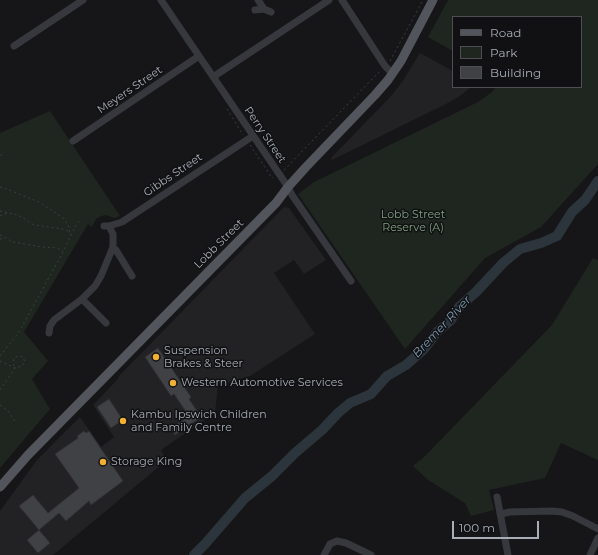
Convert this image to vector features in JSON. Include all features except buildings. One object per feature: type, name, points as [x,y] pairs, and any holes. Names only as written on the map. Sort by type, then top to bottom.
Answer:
[{"type":"main road","name":"Lobb Street","points":[[0,487],[50,433],[276,203],[288,187],[393,74],[433,0]]},
{"type":"street","points":[[14,46],[83,0]]},
{"type":"street","name":"Perry Street","points":[[161,0],[351,281]]},
{"type":"street","points":[[258,0],[264,9]]},
{"type":"street","points":[[214,78],[329,0]]},
{"type":"street","points":[[342,0],[385,66],[393,74]]},
{"type":"street","points":[[256,10],[264,9],[271,12]]},
{"type":"street","name":"Meyers Street","points":[[73,141],[199,56]]},
{"type":"street","name":"Gibbs Street","points":[[112,249],[113,234],[106,226],[122,222],[252,136]]},
{"type":"street","points":[[49,333],[50,326],[56,318],[90,292],[102,276],[112,249],[116,250],[132,276]]},
{"type":"street","points":[[82,299],[106,323]]},
{"type":"street","points":[[497,497],[508,555]]},
{"type":"street","points":[[501,514],[510,512],[562,512],[598,528]]},
{"type":"street","points":[[590,555],[598,538]]},
{"type":"street","points":[[324,555],[330,544],[334,541],[340,541],[370,555]]},
{"type":"path","points":[[284,170],[394,57],[423,0]]},
{"type":"path","points":[[0,187],[7,188],[41,203],[63,218],[69,227],[70,236]]},
{"type":"path","points":[[0,211],[18,215],[34,226],[63,229],[68,231],[70,236]]},
{"type":"path","points":[[0,216],[8,212]]},
{"type":"path","points":[[0,356],[19,332],[64,252],[70,236],[81,219]]},
{"type":"path","points":[[0,236],[14,242],[42,248],[58,248],[64,252]]},
{"type":"path","points":[[0,239],[5,238]]},
{"type":"path","points":[[0,390],[15,368],[22,366],[25,362],[23,357],[18,356],[14,358],[13,363],[15,368]]},
{"type":"path","points":[[0,361],[15,368]]},
{"type":"path","points":[[0,405],[8,411],[16,423]]},
{"type":"shaded area","points":[[420,53],[452,70],[452,88],[470,88],[446,104],[332,160],[331,158],[392,95]]},
{"type":"shaded area","points":[[284,207],[289,208],[326,260],[304,274],[294,260],[274,273],[315,334],[250,376],[218,385],[215,413],[161,450],[167,460],[53,555],[0,555],[0,511],[37,460],[80,417],[101,447],[114,437],[93,405],[120,375]]},
{"type":"green space","name":"Lobb Street Reserve (A)","points":[[448,0],[598,0],[598,164],[541,227],[485,258],[405,349],[298,194],[314,182],[478,102],[495,88],[582,88],[582,16],[452,16],[452,50],[428,37]]},
{"type":"green space","points":[[50,111],[120,216],[115,218],[106,215],[101,216],[96,219],[92,227],[88,224],[24,332],[48,361],[32,379],[50,409],[0,468],[0,133]]},
{"type":"green space","points":[[593,258],[598,260],[598,460],[561,443],[545,478],[489,490],[494,510],[471,516],[465,503],[428,480],[413,466],[424,457],[552,325]]},
{"type":"waterway","name":"Bremer River","points":[[194,555],[245,498],[272,476],[295,453],[322,430],[338,413],[350,403],[371,394],[387,376],[406,365],[424,349],[438,331],[451,320],[459,307],[476,292],[503,263],[520,249],[541,243],[557,236],[572,212],[585,200],[598,181]]},
{"type":"place","name":"Suspension Brakes & Steer","points":[[156,357]]},
{"type":"place","name":"Western Automotive Services","points":[[173,383]]},
{"type":"place","name":"Kambu Ipswich Children and Family Centre","points":[[123,421]]},
{"type":"place","name":"Storage King","points":[[103,462]]}]
